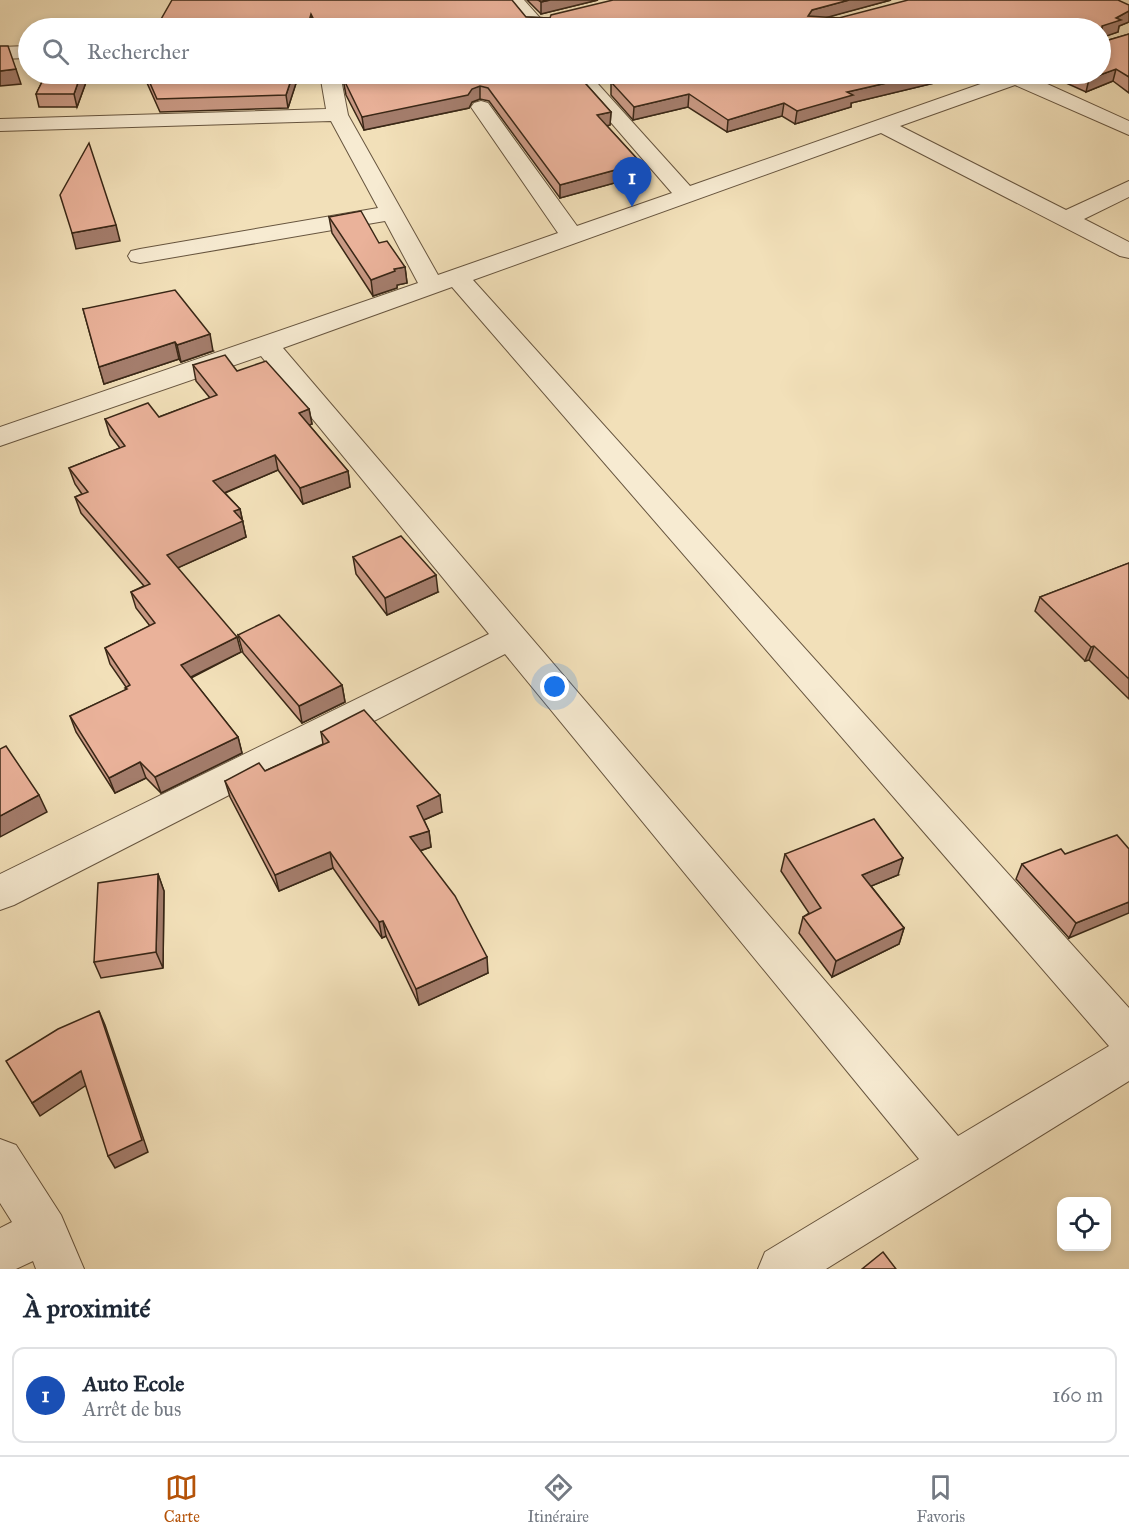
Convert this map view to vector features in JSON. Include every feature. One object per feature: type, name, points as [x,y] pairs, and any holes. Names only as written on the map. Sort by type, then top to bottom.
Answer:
[{"type":"street","points":[[514,0],[530,18]]},
{"type":"street","points":[[0,53],[18,52]]},
{"type":"street","points":[[332,84],[338,116],[392,213],[445,281],[1129,1038]]},
{"type":"street","points":[[598,84],[605,88],[686,195]]},
{"type":"street","points":[[0,436],[266,345],[999,84]]},
{"type":"street","points":[[1038,84],[1129,129]]},
{"type":"street","points":[[481,107],[572,236]]},
{"type":"street","points":[[0,125],[338,116]]},
{"type":"street","points":[[881,125],[1129,251]]},
{"type":"street","points":[[1067,218],[1129,188]]},
{"type":"street","points":[[140,256],[392,213]]},
{"type":"street","points":[[266,345],[953,1165]]},
{"type":"street","points":[[0,893],[511,637]]},
{"type":"street","points":[[782,1269],[1129,1057]]},
{"type":"street","points":[[0,1161],[52,1251],[0,1252]]},
{"type":"building","points":[[172,0],[512,0],[526,17],[550,18],[313,18],[311,14],[310,18],[162,18]]},
{"type":"building","points":[[613,0],[849,0],[812,10],[808,16],[839,18],[550,18],[551,15]]},
{"type":"building","points":[[908,0],[1118,0],[1129,5],[1129,11],[1116,18],[1121,20],[1111,23],[1111,18],[839,18]]},
{"type":"building","points":[[1129,34],[1129,77],[1116,69],[1111,71],[1111,39]]},
{"type":"building","points":[[0,46],[8,46],[16,69],[0,71]]},
{"type":"building","points":[[41,84],[78,84],[74,94],[36,94]]},
{"type":"building","points":[[150,84],[290,84],[286,95],[157,99]]},
{"type":"building","points":[[346,84],[586,84],[611,112],[597,115],[641,163],[560,185],[488,88],[480,86],[472,89],[468,95],[362,117]]},
{"type":"building","points":[[613,84],[882,84],[847,92],[853,95],[797,111],[784,103],[728,120],[689,94],[634,107]]},
{"type":"building","points":[[89,143],[116,225],[72,233],[60,195]]},
{"type":"building","points":[[361,211],[379,243],[387,241],[405,267],[394,269],[395,271],[371,280],[329,217]]},
{"type":"building","points":[[175,290],[210,334],[177,345],[175,342],[99,367],[83,309]]},
{"type":"building","points":[[225,355],[237,371],[266,361],[309,409],[299,413],[348,471],[300,488],[275,455],[213,481],[240,509],[234,511],[243,521],[167,555],[237,637],[181,665],[238,737],[155,777],[140,762],[109,778],[70,716],[127,689],[125,688],[130,685],[105,648],[155,623],[131,592],[150,584],[75,497],[88,492],[69,468],[125,446],[105,419],[148,403],[159,417],[217,395],[193,365]]},
{"type":"building","points":[[401,536],[436,575],[385,598],[353,557]]},
{"type":"building","points":[[1129,563],[1129,679],[1094,646],[1091,647],[1040,597]]},
{"type":"building","points":[[279,615],[342,685],[299,706],[238,635]]},
{"type":"building","points":[[364,710],[440,795],[417,806],[429,831],[410,837],[455,896],[487,957],[416,989],[383,921],[379,922],[330,852],[275,875],[225,781],[259,763],[265,771],[329,742],[321,732]]},
{"type":"building","points":[[6,746],[39,795],[0,816],[0,749]]},
{"type":"building","points":[[874,819],[903,858],[862,875],[904,928],[836,961],[803,917],[821,908],[785,854]]},
{"type":"building","points":[[1117,835],[1129,849],[1129,902],[1076,923],[1022,864],[1061,849],[1065,854]]},
{"type":"building","points":[[158,874],[156,952],[94,962],[98,883]]},
{"type":"building","points":[[99,1011],[142,1140],[108,1156],[81,1071],[32,1103],[6,1061],[58,1029]]},
{"type":"building","points":[[883,1252],[896,1269],[862,1269]]},
{"type":"place","name":"Auto Ecole","points":[[632,207]]}]
